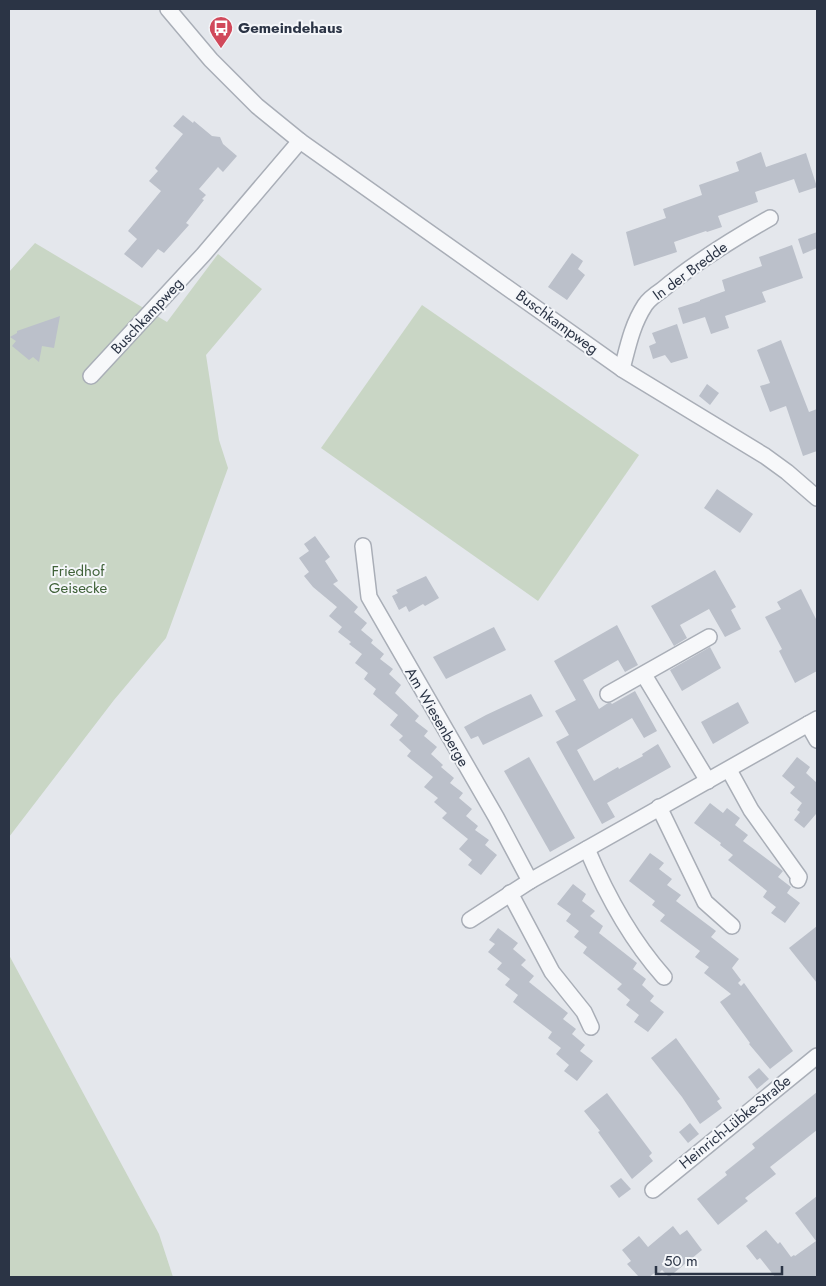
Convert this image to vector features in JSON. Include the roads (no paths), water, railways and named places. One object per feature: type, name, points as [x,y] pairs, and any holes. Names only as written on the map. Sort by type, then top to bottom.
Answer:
[{"type":"street","name":"Buschkampweg","points":[[168,9],[211,60],[257,106],[300,141],[622,369],[765,456],[817,498]]},
{"type":"street","name":"Buschkampweg","points":[[91,376],[204,255],[300,141]]},
{"type":"street","name":"In der Bredde","points":[[622,369],[632,329],[646,303],[700,261],[770,218]]},
{"type":"street","name":"Am Wiesenberge","points":[[362,546],[370,597],[496,817],[530,881]]},
{"type":"street","points":[[608,694],[709,637]]},
{"type":"street","points":[[644,674],[708,781]]},
{"type":"street","points":[[470,920],[530,881],[813,722],[817,740]]},
{"type":"street","points":[[729,770],[751,810],[800,877],[798,880]]},
{"type":"street","points":[[659,807],[705,902],[732,926]]},
{"type":"street","points":[[587,849],[600,881],[618,912],[664,978]]},
{"type":"street","points":[[510,893],[552,972],[584,1012],[590,1027]]},
{"type":"street","name":"Heinrich-Lübke-Straße","points":[[653,1190],[817,1056]]},
{"type":"place","name":"Gemeindehaus","points":[[221,49]]},
{"type":"park label","name":"Friedhof Geisecke","points":[[78,580]]}]
